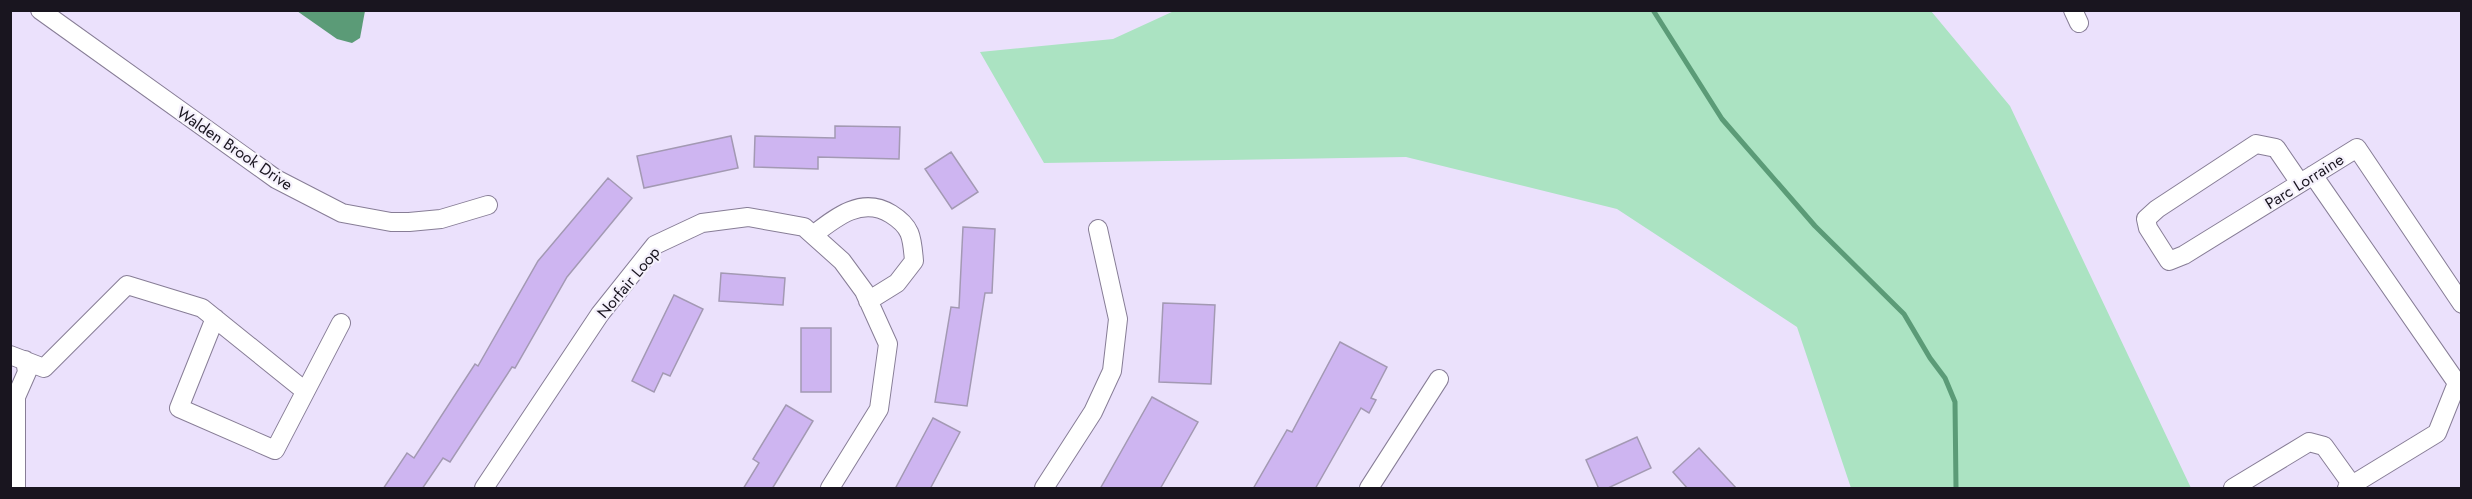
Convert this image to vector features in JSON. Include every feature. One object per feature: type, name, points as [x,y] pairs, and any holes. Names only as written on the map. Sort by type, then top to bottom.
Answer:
[{"type":"street","name":"Walden Brook Drive","points":[[40,10],[276,179],[342,213],[391,222],[409,222],[441,219],[488,205]]},
{"type":"street","name":"Parc Lorraine","points":[[2307,179],[2276,148],[2256,144],[2157,209],[2146,219],[2148,228],[2169,261],[2184,255],[2307,179],[2357,148],[2460,300]]},
{"type":"street","points":[[2233,489],[2309,442],[2324,446],[2350,487],[2437,433],[2459,382],[2307,179]]},
{"type":"street","points":[[813,235],[838,216],[864,206],[880,208],[904,223],[912,238],[914,261],[897,283],[868,301]]},
{"type":"street","name":"Norfair Loop","points":[[484,489],[600,314],[655,245],[702,223],[748,217],[804,227],[842,261],[864,291],[888,344],[879,409],[830,489]]},
{"type":"street","points":[[1044,489],[1093,412],[1112,371],[1118,319],[1098,229]]},
{"type":"street","points":[[18,358],[44,368],[127,285],[202,308],[305,391]]},
{"type":"street","points":[[215,318],[179,408],[275,450],[341,323]]},
{"type":"street","points":[[16,489],[13,457],[16,397],[27,372],[18,358]]},
{"type":"street","points":[[1369,489],[1439,379]]},
{"type":"shaded area","points":[[297,11],[365,11],[360,38],[352,43],[337,39]]},
{"type":"shaded area","points":[[1174,11],[1931,11],[2010,106],[2191,488],[1851,488],[1797,327],[1617,209],[1406,157],[1044,163],[980,52],[1113,39]]},
{"type":"building","points":[[835,126],[900,127],[899,159],[818,157],[818,169],[754,167],[755,136],[835,138]]},
{"type":"building","points":[[731,136],[738,168],[644,188],[637,156]]},
{"type":"building","points":[[951,152],[978,192],[952,209],[925,169]]},
{"type":"building","points":[[608,178],[632,198],[567,277],[515,368],[512,367],[450,462],[443,458],[422,489],[383,489],[407,453],[414,458],[475,364],[478,366],[538,261]]},
{"type":"building","points":[[963,227],[995,229],[992,293],[985,293],[967,406],[935,402],[951,307],[959,308]]},
{"type":"building","points":[[721,273],[785,278],[783,305],[719,301]]},
{"type":"building","points":[[674,295],[703,309],[670,376],[663,373],[654,392],[632,381]]},
{"type":"building","points":[[1163,303],[1215,305],[1211,384],[1159,382]]},
{"type":"building","points":[[801,328],[831,328],[831,392],[801,392]]},
{"type":"building","points":[[1340,342],[1387,367],[1371,398],[1376,400],[1369,413],[1361,408],[1315,489],[1253,489],[1287,430],[1292,432]]},
{"type":"building","points":[[1152,397],[1198,422],[1160,489],[1100,489]]},
{"type":"building","points":[[786,405],[813,421],[772,489],[743,489],[759,463],[753,459]]},
{"type":"building","points":[[933,418],[960,432],[930,489],[895,489]]},
{"type":"building","points":[[1637,437],[1651,468],[1606,489],[1599,489],[1586,460]]},
{"type":"building","points":[[1699,448],[1737,489],[1688,489],[1673,472]]},
{"type":"waterway","points":[[1653,10],[1722,119],[1815,226],[1904,314],[1930,358],[1945,378],[1955,402],[1956,488]]}]
